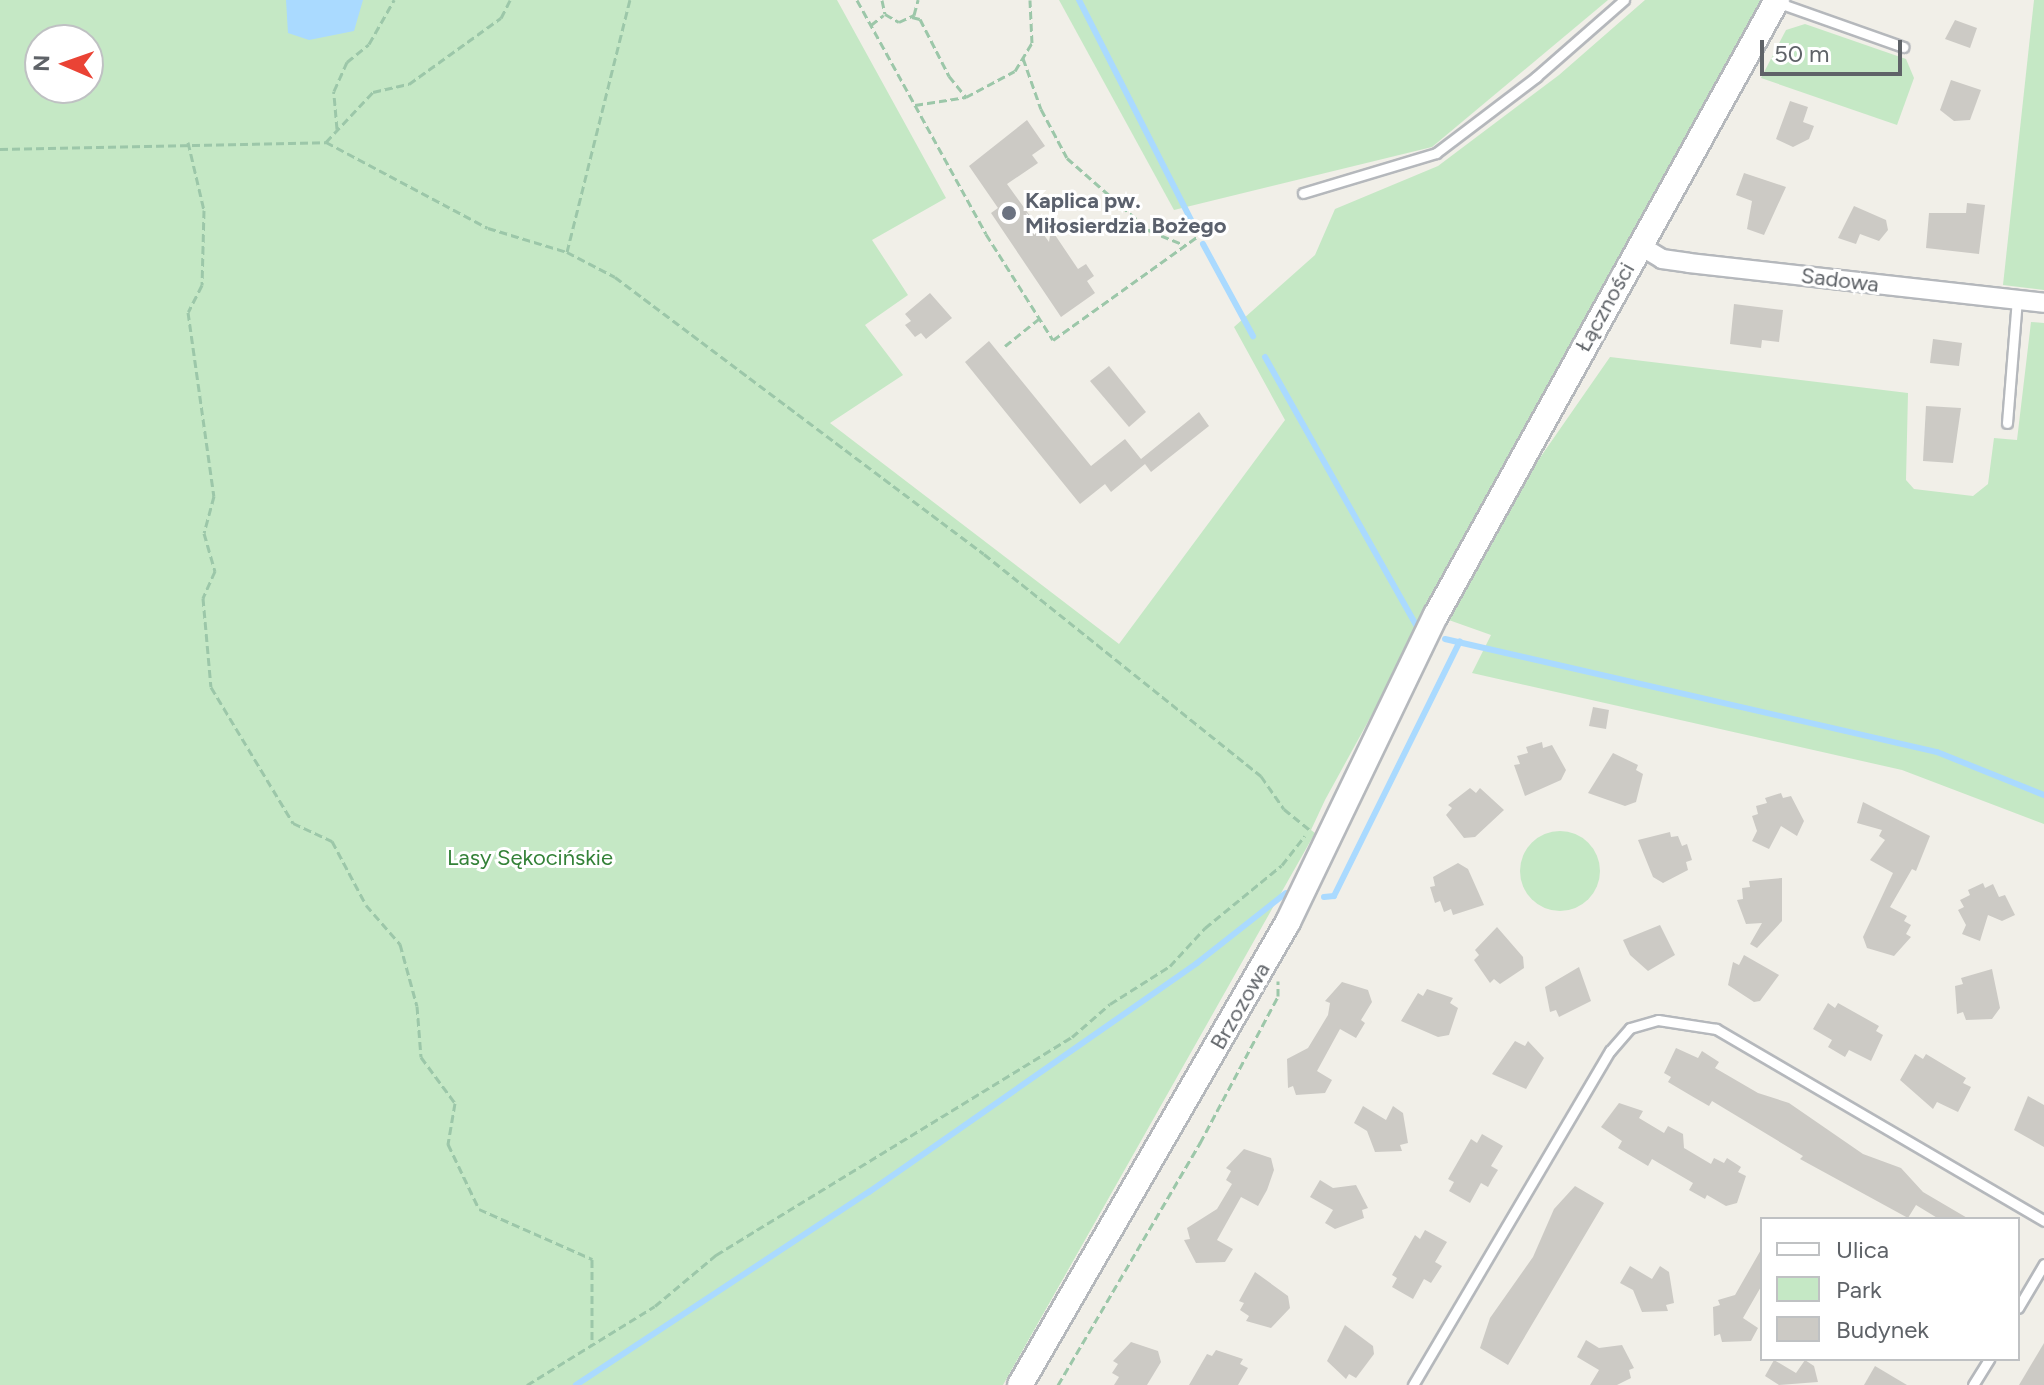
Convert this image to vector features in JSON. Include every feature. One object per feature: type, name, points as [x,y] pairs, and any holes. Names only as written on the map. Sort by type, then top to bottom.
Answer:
[{"type":"street","name":"Łączności","points":[[1436,615],[1776,1]]},
{"type":"street","name":"Sadowa","points":[[1639,245],[1662,259],[1689,263],[2044,303]]},
{"type":"street","name":"Brzozowa","points":[[1020,1385],[1288,922],[1436,615]]},
{"type":"lane","points":[[1303,193],[1436,153],[1536,77],[1624,0]]},
{"type":"lane","points":[[1776,1],[1903,47]]},
{"type":"lane","points":[[2007,423],[2017,300]]},
{"type":"lane","points":[[1413,1385],[1610,1051],[1630,1028],[1658,1020],[1716,1029],[2044,1221]]},
{"type":"lane","points":[[2020,1305],[2044,1264]]},
{"type":"lane","points":[[1973,1385],[1988,1361]]},
{"type":"path","points":[[337,131],[334,91],[347,62],[369,44],[394,0]]},
{"type":"path","points":[[326,142],[373,92],[409,84],[501,18],[510,0]]},
{"type":"path","points":[[567,252],[630,0]]},
{"type":"path","points":[[857,0],[986,234],[1053,340],[1211,227]]},
{"type":"path","points":[[882,0],[885,14],[899,22],[912,17],[920,19],[949,76],[966,97]]},
{"type":"path","points":[[915,105],[966,97],[1006,77],[1032,43],[1030,0]]},
{"type":"path","points":[[912,17],[920,1]]},
{"type":"path","points":[[871,25],[885,14]]},
{"type":"path","points":[[1023,58],[1041,109],[1067,158],[1150,231],[1184,245]]},
{"type":"path","points":[[188,142],[204,210],[202,285],[188,312],[214,496],[204,533],[215,571],[203,598],[211,687],[293,823],[332,841],[366,905],[400,944],[417,1006],[421,1057],[455,1103],[448,1144],[479,1209],[592,1259],[592,1345]]},
{"type":"path","points":[[0,149],[188,142],[326,142],[488,228],[567,252],[615,277],[984,554],[1261,776],[1284,809],[1313,832],[1282,865],[1205,928],[1170,966],[1110,1004],[1072,1037],[716,1255],[655,1306],[527,1385]]},
{"type":"path","points":[[1005,346],[1040,318]]},
{"type":"path","points":[[1058,1385],[1192,1156],[1278,996],[1277,970]]},
{"type":"green space","name":"Lasy Sękocińskie","points":[[0,0],[837,0],[946,198],[872,240],[908,295],[865,325],[903,375],[830,423],[1119,644],[1285,420],[1234,327],[1315,255],[1335,209],[1438,166],[1559,75],[1645,0],[1764,0],[1325,800],[1311,830],[1315,833],[1003,1385],[0,1385]]},
{"type":"green space","points":[[1059,0],[1608,0],[1432,147],[1174,210]]},
{"type":"green space","points":[[2034,0],[2044,0],[2044,290],[2003,285]]},
{"type":"green space","points":[[1805,24],[1906,59],[1914,78],[1897,125],[1761,78],[1786,30]]},
{"type":"green space","points":[[2031,322],[2044,323],[2044,824],[1902,770],[1472,673],[1491,635],[1446,619],[1528,475],[1610,357],[1908,393],[1906,480],[1914,489],[1973,496],[1988,484],[1994,438],[2017,440]]},
{"type":"green space","points":[[1560,831],[1575,834],[1588,843],[1597,856],[1600,871],[1597,886],[1588,899],[1575,908],[1560,911],[1545,908],[1532,899],[1523,886],[1520,871],[1523,856],[1532,843],[1545,834]]},
{"type":"water","points":[[286,0],[363,0],[354,31],[309,40],[288,33]]},
{"type":"building","points":[[1955,20],[1977,28],[1970,48],[1945,39]]},
{"type":"building","points":[[1951,80],[1981,90],[1970,120],[1954,121],[1940,110]]},
{"type":"building","points":[[1790,101],[1808,107],[1803,122],[1814,126],[1809,139],[1793,147],[1776,139]]},
{"type":"building","points":[[1027,120],[1045,146],[1032,155],[1038,163],[1007,184],[1049,242],[1051,229],[1078,269],[1086,264],[1094,276],[1087,281],[1095,293],[1061,317],[991,213],[998,208],[969,166]]},
{"type":"building","points":[[1744,173],[1786,187],[1764,235],[1747,229],[1752,201],[1736,195]]},
{"type":"building","points":[[1967,203],[1985,205],[1979,254],[1926,248],[1929,213],[1966,213]]},
{"type":"building","points":[[1854,206],[1886,220],[1888,230],[1879,241],[1860,234],[1856,244],[1838,238]]},
{"type":"building","points":[[930,293],[952,318],[926,339],[921,333],[915,337],[905,325],[911,321],[905,314]]},
{"type":"building","points":[[1734,304],[1783,310],[1779,342],[1762,340],[1761,348],[1730,344]]},
{"type":"building","points":[[1933,339],[1962,343],[1959,366],[1930,363]]},
{"type":"building","points":[[989,341],[1091,466],[1125,439],[1141,459],[1199,412],[1209,426],[1151,472],[1145,464],[1111,492],[1105,484],[1080,504],[965,362]]},
{"type":"building","points":[[1109,366],[1146,412],[1129,427],[1090,381]]},
{"type":"building","points":[[1926,406],[1961,408],[1953,463],[1923,461]]},
{"type":"building","points":[[1593,707],[1609,710],[1606,729],[1589,726]]},
{"type":"building","points":[[1542,742],[1543,748],[1552,745],[1566,770],[1561,780],[1525,796],[1514,765],[1520,764],[1517,756],[1528,753],[1526,747]]},
{"type":"building","points":[[1613,753],[1638,765],[1636,770],[1643,774],[1636,802],[1625,806],[1588,793]]},
{"type":"building","points":[[1470,788],[1476,793],[1480,788],[1504,810],[1475,837],[1464,838],[1446,815],[1452,808],[1448,805]]},
{"type":"building","points":[[1781,793],[1783,798],[1791,796],[1804,821],[1797,836],[1781,826],[1769,849],[1752,841],[1757,831],[1752,816],[1758,814],[1756,806],[1767,803],[1765,798]]},
{"type":"building","points":[[1863,802],[1930,836],[1916,871],[1912,869],[1890,907],[1907,916],[1904,921],[1911,925],[1906,934],[1911,937],[1894,956],[1867,948],[1863,937],[1893,873],[1870,860],[1885,840],[1879,836],[1882,830],[1857,823]]},
{"type":"building","points":[[1670,832],[1671,837],[1678,836],[1682,846],[1687,844],[1692,860],[1686,862],[1688,870],[1663,883],[1653,877],[1638,840]]},
{"type":"building","points":[[1458,863],[1468,869],[1484,905],[1453,915],[1451,909],[1444,912],[1440,901],[1435,903],[1430,887],[1435,886],[1433,877]]},
{"type":"building","points":[[1782,878],[1782,921],[1757,948],[1750,944],[1762,923],[1746,924],[1737,900],[1743,899],[1742,888],[1750,887],[1749,881]]},
{"type":"building","points":[[1983,883],[1985,888],[1993,884],[1999,897],[2005,895],[2015,915],[2002,921],[1988,915],[1980,941],[1962,934],[1966,925],[1958,910],[1964,907],[1960,900],[1970,895],[1968,890]]},
{"type":"building","points":[[1660,925],[1675,955],[1648,971],[1630,955],[1623,940]]},
{"type":"building","points":[[1497,927],[1523,957],[1524,968],[1500,984],[1494,979],[1490,983],[1474,960],[1479,955],[1475,950]]},
{"type":"building","points":[[1744,955],[1779,975],[1760,1001],[1754,1002],[1728,985],[1733,962],[1739,965]]},
{"type":"building","points":[[1579,967],[1591,1001],[1559,1017],[1556,1010],[1550,1012],[1545,987]]},
{"type":"building","points":[[1992,969],[2000,1008],[1992,1019],[1966,1020],[1963,1012],[1957,1014],[1955,986],[1963,984],[1961,978]]},
{"type":"building","points":[[1342,982],[1368,990],[1372,1002],[1361,1020],[1365,1023],[1356,1038],[1340,1029],[1317,1071],[1332,1080],[1325,1093],[1296,1095],[1293,1086],[1288,1088],[1287,1059],[1308,1048],[1328,1015],[1330,1003],[1325,1001]]},
{"type":"building","points":[[1427,989],[1453,998],[1450,1003],[1458,1008],[1449,1035],[1438,1037],[1401,1021],[1418,993],[1423,996]]},
{"type":"building","points":[[1828,1003],[1835,1008],[1838,1003],[1879,1026],[1876,1031],[1883,1035],[1871,1061],[1849,1050],[1845,1057],[1828,1047],[1832,1040],[1813,1029]]},
{"type":"building","points":[[1515,1041],[1525,1046],[1528,1041],[1544,1058],[1526,1089],[1492,1074]]},
{"type":"building","points":[[1676,1048],[1698,1058],[1702,1051],[1719,1062],[1715,1068],[1758,1093],[1789,1103],[1863,1154],[1901,1168],[1923,1192],[1966,1217],[1936,1217],[1916,1205],[1906,1217],[1800,1159],[1803,1156],[1712,1101],[1709,1106],[1668,1082],[1671,1077],[1664,1073]]},
{"type":"building","points":[[1915,1054],[1923,1059],[1926,1054],[1966,1078],[1963,1083],[1971,1087],[1958,1112],[1937,1102],[1933,1109],[1900,1080]]},
{"type":"building","points":[[2028,1096],[2044,1105],[2044,1147],[2014,1130]]},
{"type":"building","points":[[1619,1103],[1643,1111],[1639,1118],[1664,1133],[1668,1126],[1683,1134],[1684,1148],[1711,1164],[1714,1158],[1724,1163],[1727,1158],[1741,1167],[1738,1172],[1746,1176],[1737,1203],[1726,1206],[1707,1195],[1705,1199],[1689,1190],[1693,1183],[1652,1159],[1648,1166],[1618,1148],[1622,1141],[1601,1127]]},
{"type":"building","points":[[1363,1106],[1386,1120],[1393,1106],[1403,1113],[1408,1143],[1400,1145],[1402,1151],[1375,1152],[1367,1131],[1354,1123]]},
{"type":"building","points":[[1482,1134],[1503,1146],[1491,1166],[1498,1170],[1488,1187],[1481,1183],[1470,1203],[1449,1191],[1454,1182],[1448,1179],[1471,1139],[1477,1143]]},
{"type":"building","points":[[1244,1149],[1271,1158],[1274,1170],[1267,1190],[1258,1206],[1241,1197],[1217,1240],[1233,1249],[1225,1262],[1196,1263],[1184,1240],[1190,1239],[1187,1228],[1217,1209],[1232,1184],[1226,1180],[1231,1171],[1226,1168]]},
{"type":"building","points":[[1320,1180],[1333,1188],[1356,1185],[1368,1208],[1362,1210],[1364,1218],[1335,1229],[1325,1223],[1333,1210],[1310,1197]]},
{"type":"building","points":[[1575,1186],[1604,1203],[1508,1365],[1480,1348],[1490,1318],[1533,1257],[1554,1209]]},
{"type":"building","points":[[1425,1230],[1447,1242],[1435,1262],[1442,1266],[1431,1283],[1424,1279],[1413,1299],[1392,1287],[1397,1278],[1392,1275],[1415,1235],[1420,1239]]},
{"type":"building","points":[[1760,1251],[1760,1288],[1743,1318],[1758,1328],[1751,1341],[1722,1342],[1720,1334],[1714,1336],[1713,1307],[1720,1305],[1718,1300],[1735,1295]]},
{"type":"building","points":[[1630,1266],[1652,1279],[1660,1266],[1669,1272],[1674,1303],[1666,1305],[1668,1311],[1642,1312],[1633,1290],[1620,1283]]},
{"type":"building","points":[[1255,1272],[1288,1296],[1290,1308],[1271,1328],[1246,1321],[1249,1316],[1240,1310],[1244,1303],[1239,1301]]},
{"type":"building","points":[[1345,1325],[1373,1346],[1374,1354],[1356,1378],[1349,1374],[1346,1379],[1327,1361]]},
{"type":"building","points":[[1586,1340],[1599,1348],[1622,1345],[1634,1368],[1629,1370],[1631,1378],[1617,1385],[1590,1385],[1599,1370],[1577,1357]]},
{"type":"building","points":[[1131,1342],[1158,1351],[1161,1362],[1147,1385],[1114,1385],[1119,1377],[1112,1373],[1118,1364],[1113,1361]]},
{"type":"building","points":[[2044,1343],[2044,1385],[2019,1385]]},
{"type":"building","points":[[1216,1350],[1243,1359],[1240,1364],[1248,1368],[1238,1385],[1189,1385],[1207,1354],[1212,1356]]},
{"type":"building","points":[[1773,1361],[1796,1373],[1806,1361],[1814,1366],[1818,1382],[1779,1385],[1765,1376]]},
{"type":"building","points":[[1875,1366],[1907,1385],[1864,1385]]},
{"type":"waterway","points":[[1079,0],[1194,226]]},
{"type":"waterway","points":[[1203,244],[1253,336]]},
{"type":"waterway","points":[[1265,357],[1417,627]]},
{"type":"waterway","points":[[1445,639],[1937,752],[2044,795]]},
{"type":"waterway","points":[[1324,897],[1334,896],[1460,641]]},
{"type":"waterway","points":[[576,1385],[869,1192],[1197,963],[1286,893]]},
{"type":"place","name":"Kaplica pw. Miłosierdzia Bożego","points":[[1009,213]]}]
